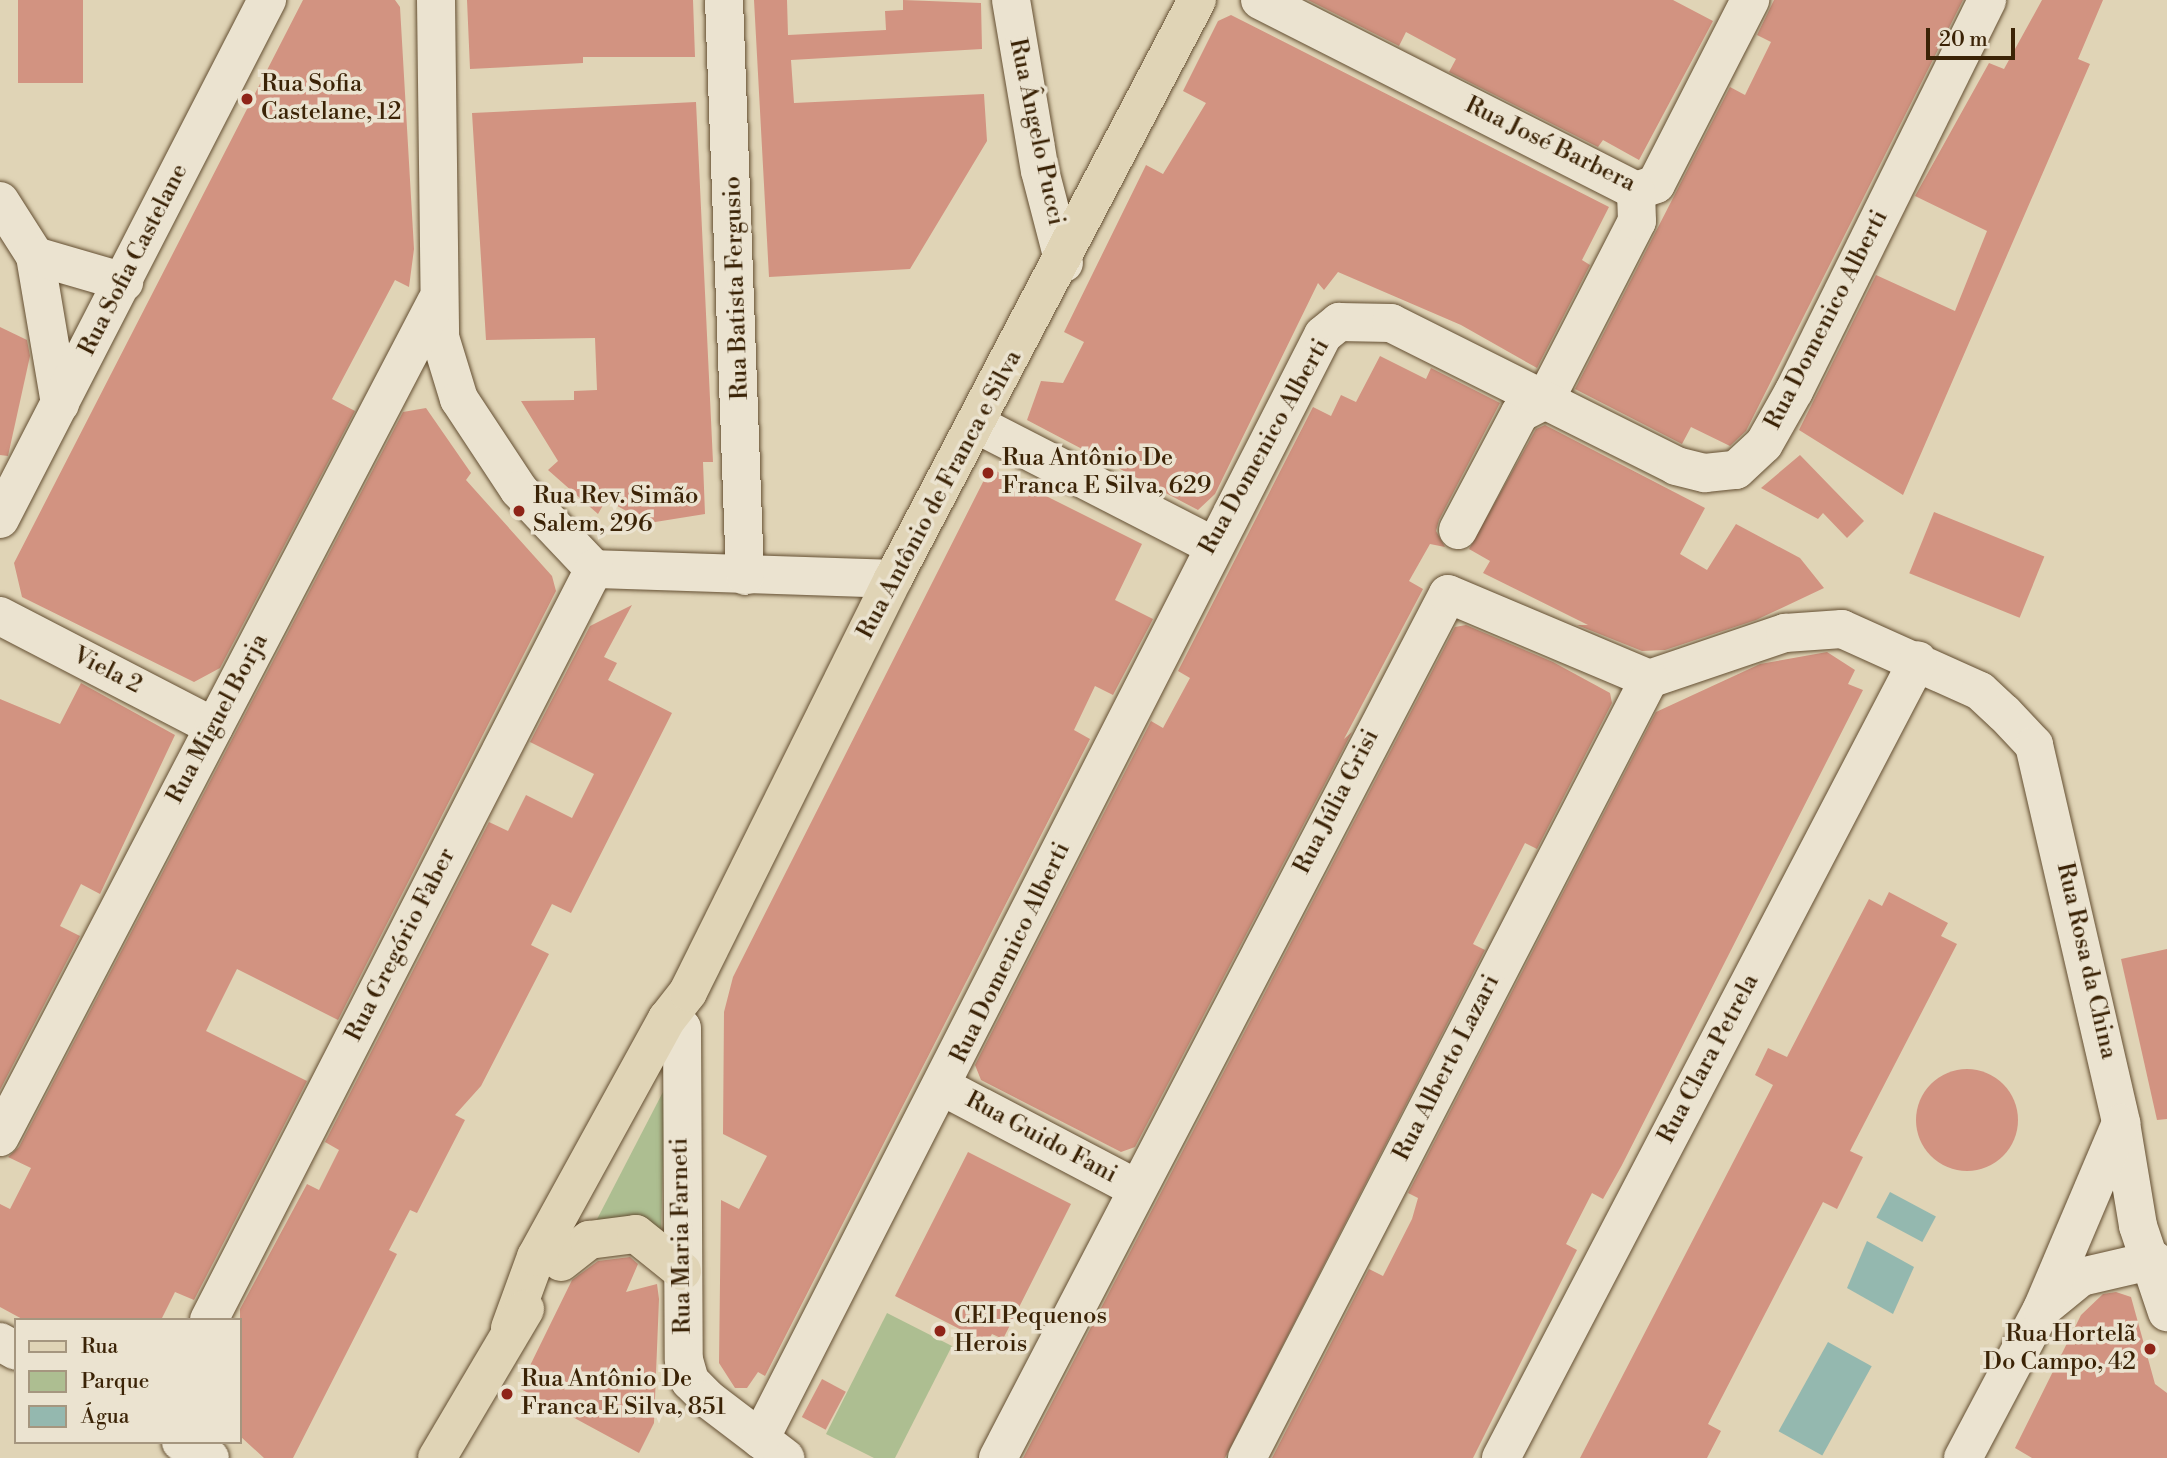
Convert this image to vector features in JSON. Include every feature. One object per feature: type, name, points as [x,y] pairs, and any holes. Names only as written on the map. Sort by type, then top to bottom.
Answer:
[{"type":"main road","name":"Rua Antônio de Franca e Silva","points":[[437,1458],[510,1328],[561,1262],[679,1013],[893,579],[1064,263],[1197,0]]},
{"type":"main road","name":"Rua Antônio de Franca e Silva","points":[[510,1328],[536,1257],[679,1013]]},
{"type":"main road","points":[[561,1262],[589,1240],[636,1234],[682,1271]]},
{"type":"street","name":"Rua Sofia Castelane","points":[[0,519],[267,0]]},
{"type":"street","points":[[436,0],[441,220],[436,302],[446,361],[482,440],[594,569],[893,579]]},
{"type":"street","name":"Rua Batista Fergusio","points":[[724,0],[746,576]]},
{"type":"street","name":"Rua Ângelo Pucci","points":[[1011,0],[1041,171],[1064,263]]},
{"type":"street","name":"Rua José Barbera","points":[[1260,0],[1636,191],[1656,184],[1746,1]]},
{"type":"street","name":"Rua Domenico Alberti","points":[[773,1449],[945,1088],[1211,545],[1323,335],[1339,322],[1391,324],[1676,466],[1705,473],[1736,470],[1764,444],[1794,391],[1987,0]]},
{"type":"street","points":[[1458,530],[1520,413],[1545,400],[1637,221],[1636,191]]},
{"type":"street","points":[[0,201],[35,256],[60,404]]},
{"type":"street","points":[[35,256],[71,272],[124,282]]},
{"type":"street","name":"Rua Miguel Borja","points":[[0,1137],[436,302]]},
{"type":"street","points":[[978,425],[1211,545]]},
{"type":"street","name":"Rua Gregório Faber","points":[[210,1318],[594,569]]},
{"type":"street","name":"Rua Júlia Grisi","points":[[998,1458],[1443,597],[1456,594],[1649,678]]},
{"type":"street","name":"Viela 2","points":[[0,616],[214,727]]},
{"type":"street","points":[[1649,678],[1811,627],[1842,629],[1918,660]]},
{"type":"street","name":"Rua Rosa da China","points":[[1918,660],[1980,691],[2034,745],[2122,1123],[2138,1226],[2154,1260],[2167,1312]]},
{"type":"street","name":"Rua Clara Petrela","points":[[1501,1458],[1918,660]]},
{"type":"street","name":"Rua Alberto Lazari","points":[[1247,1458],[1649,678]]},
{"type":"street","name":"Rua Maria Farneti","points":[[679,1013],[682,1271],[690,1381],[773,1449]]},
{"type":"street","name":"Rua Guido Fani","points":[[945,1088],[1137,1189]]},
{"type":"street","points":[[1963,1458],[2042,1309],[2122,1123]]},
{"type":"street","points":[[2042,1309],[2081,1277],[2154,1260]]},
{"type":"street","points":[[185,1444],[210,1458]]},
{"type":"green space","points":[[665,1088],[661,1236],[593,1227]]},
{"type":"green space","points":[[887,1313],[952,1346],[895,1458],[874,1458],[826,1434]]},
{"type":"water","points":[[1890,1192],[1936,1216],[1922,1242],[1876,1218]]},
{"type":"water","points":[[1867,1241],[1914,1267],[1893,1314],[1847,1288]]},
{"type":"water","points":[[1828,1342],[1872,1366],[1822,1455],[1779,1431]]},
{"type":"building","points":[[18,0],[83,0],[83,83],[18,83]]},
{"type":"building","points":[[303,0],[395,0],[400,7],[414,249],[409,287],[395,280],[332,399],[355,411],[220,668],[194,682],[22,597],[14,563]]},
{"type":"building","points":[[467,0],[693,0],[695,57],[583,57],[583,63],[470,69]]},
{"type":"building","points":[[754,0],[787,0],[788,35],[886,30],[885,11],[903,10],[903,0],[981,3],[982,49],[791,60],[794,103],[984,94],[987,141],[910,269],[769,277]]},
{"type":"building","points":[[1308,0],[1673,0],[1713,21],[1639,160],[1603,140],[1598,147],[1449,72],[1456,59],[1406,32],[1399,46]]},
{"type":"building","points":[[1774,0],[1963,0],[1746,431],[1730,446],[1691,427],[1682,444],[1575,389],[1730,87],[1745,95],[1771,42],[1757,35]]},
{"type":"building","points":[[2042,0],[2103,0],[2078,59],[2090,64],[1903,495],[1799,430],[1876,275],[1955,311],[1987,231],[1915,196],[1989,63],[2004,69]]},
{"type":"building","points":[[1231,15],[1609,207],[1582,260],[1590,265],[1537,368],[1461,325],[1338,272],[1324,290],[1318,283],[1215,494],[1198,510],[1027,420],[1041,381],[1063,383],[1084,342],[1064,332],[1146,165],[1163,174],[1206,103],[1183,91],[1218,21]]},
{"type":"building","points":[[696,102],[713,462],[703,462],[705,514],[649,523],[606,500],[598,514],[548,470],[558,461],[521,401],[574,400],[574,391],[597,390],[595,338],[486,340],[472,113]]},
{"type":"building","points":[[0,327],[27,340],[30,356],[8,456],[0,455]]},
{"type":"building","points":[[1380,356],[1426,379],[1431,368],[1500,403],[1439,520],[1436,531],[1445,547],[1430,544],[1409,581],[1423,589],[1344,739],[1352,732],[1135,1147],[1121,1152],[981,1080],[975,1065],[1151,721],[1163,728],[1190,678],[1178,671],[1313,407],[1331,416],[1341,395],[1356,402]]},
{"type":"building","points":[[426,408],[471,473],[466,480],[552,576],[556,591],[338,1020],[237,969],[206,1031],[307,1081],[194,1300],[175,1292],[162,1318],[20,1318],[0,1307],[0,1204],[10,1209],[31,1168],[8,1157],[19,1147],[403,412]]},
{"type":"building","points":[[1545,425],[1705,508],[1680,554],[1707,570],[1736,524],[1800,558],[1824,588],[1756,620],[1665,650],[1642,651],[1577,625],[1588,625],[1483,573],[1490,561],[1469,549],[1536,429]]},
{"type":"building","points":[[1800,455],[1864,521],[1847,538],[1823,513],[1818,519],[1761,488]]},
{"type":"building","points":[[996,471],[1142,544],[1115,600],[1153,619],[1113,695],[1095,686],[1074,730],[1090,739],[765,1376],[758,1372],[747,1388],[735,1388],[719,1363],[721,1200],[739,1209],[767,1156],[723,1134],[724,1012],[733,977],[983,482]]},
{"type":"building","points":[[1934,512],[2044,557],[2020,618],[1909,573]]},
{"type":"building","points":[[632,605],[604,657],[617,663],[608,680],[672,713],[571,913],[552,904],[531,945],[549,954],[481,1086],[455,1115],[465,1120],[417,1213],[410,1210],[389,1250],[397,1254],[293,1458],[264,1458],[242,1438],[240,1309],[307,1184],[319,1190],[339,1150],[325,1142],[489,822],[508,831],[526,795],[572,818],[594,774],[530,742],[590,626]]},
{"type":"building","points":[[1466,625],[1553,662],[1610,693],[1612,703],[1537,849],[1525,843],[1473,944],[1485,950],[1225,1458],[1023,1458],[1455,627]]},
{"type":"building","points":[[1827,652],[1855,670],[1848,684],[1863,690],[1622,1165],[1603,1199],[1592,1193],[1566,1244],[1577,1250],[1473,1458],[1272,1458],[1369,1269],[1383,1276],[1412,1219],[1418,1198],[1408,1193],[1656,712],[1760,664]]},
{"type":"building","points":[[81,683],[175,735],[100,894],[81,884],[60,926],[80,936],[0,1090],[0,699],[60,724]]},
{"type":"building","points":[[1889,892],[1948,923],[1941,936],[1957,944],[1850,1151],[1863,1157],[1837,1209],[1823,1202],[1708,1424],[1721,1431],[1707,1458],[1580,1458],[1773,1085],[1755,1075],[1768,1048],[1787,1057],[1869,899],[1882,906]]},
{"type":"building","points":[[2167,949],[2167,1119],[2157,1120],[2121,959]]},
{"type":"building","points":[[1967,1069],[1986,1073],[2003,1084],[2014,1101],[2018,1120],[2014,1139],[2003,1156],[1986,1167],[1967,1171],[1948,1167],[1931,1156],[1920,1139],[1916,1120],[1920,1101],[1931,1084],[1948,1073]]},
{"type":"building","points":[[968,1152],[1071,1204],[1003,1339],[992,1334],[987,1343],[895,1296]]},
{"type":"building","points":[[630,1257],[638,1264],[626,1292],[657,1284],[659,1299],[654,1423],[639,1453],[519,1388],[572,1280],[598,1261]]},
{"type":"building","points":[[2116,1292],[2131,1297],[2155,1384],[2167,1393],[2167,1458],[2032,1458],[2015,1448],[2081,1315],[2103,1294]]},
{"type":"building","points":[[822,1379],[846,1392],[826,1430],[802,1417]]},
{"type":"place","name":"Rua Sofia Castelane, 12","points":[[247,99]]},
{"type":"place","name":"Rua Antônio De Franca E Silva, 629","points":[[988,473]]},
{"type":"place","name":"Rua Rev. Simão Salem, 296","points":[[519,511]]},
{"type":"place","name":"CEI Pequenos Herois","points":[[940,1331]]},
{"type":"place","name":"Rua Hortelã Do Campo, 42","points":[[2150,1349]]},
{"type":"place","name":"Rua Antônio De Franca E Silva, 851","points":[[507,1394]]}]
